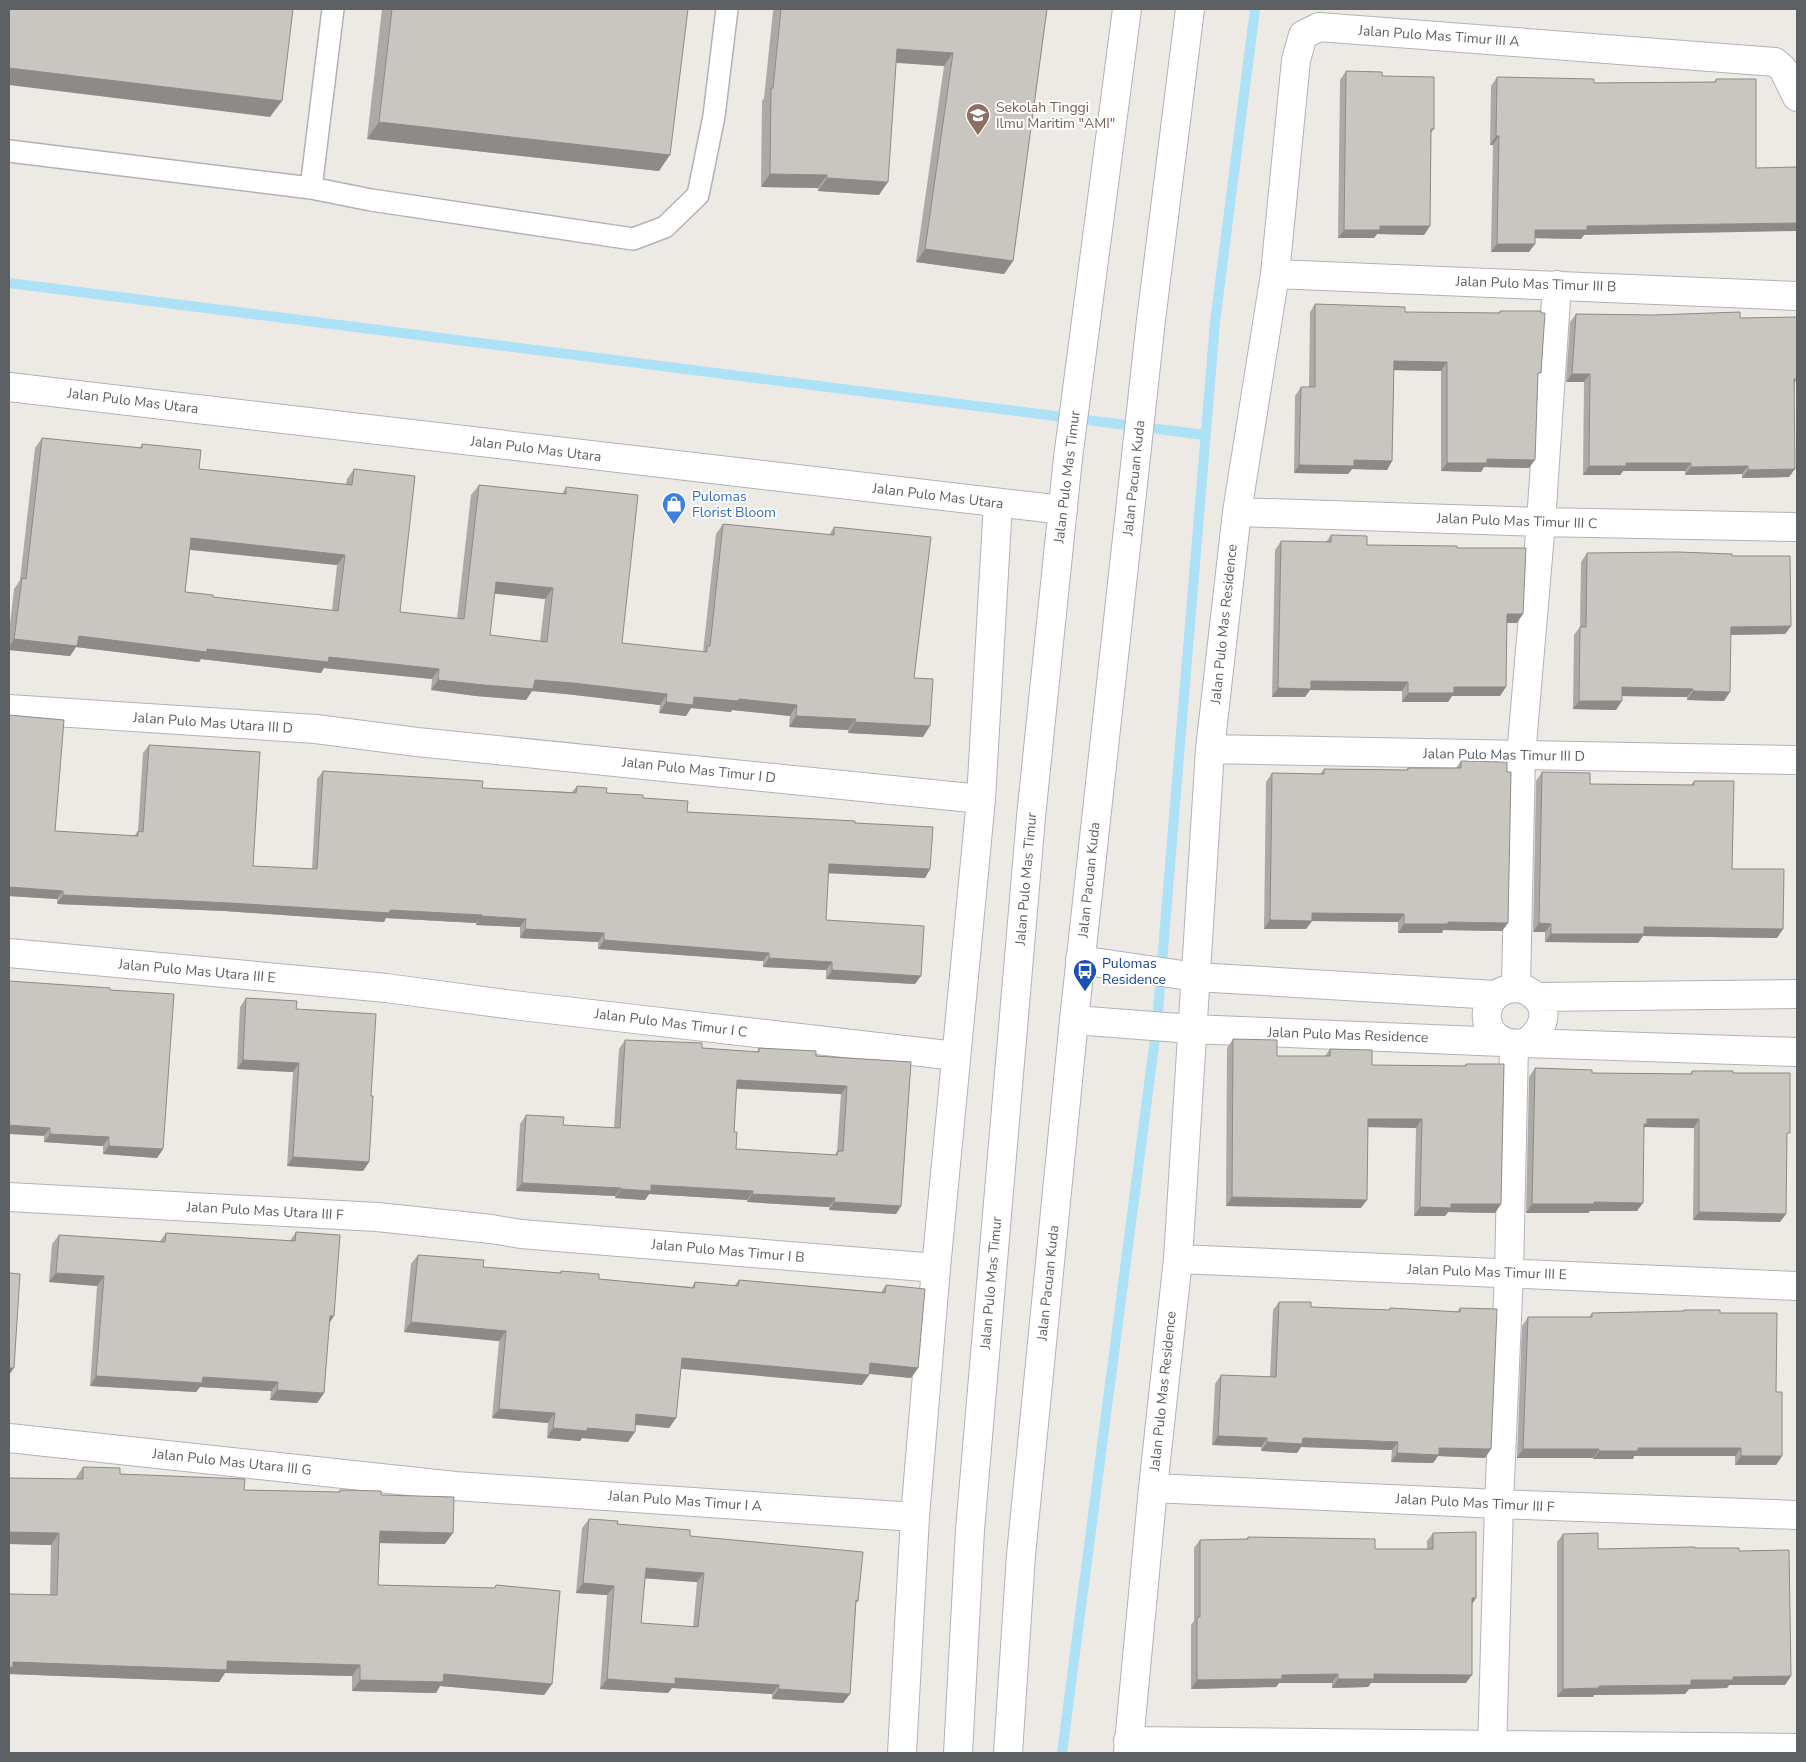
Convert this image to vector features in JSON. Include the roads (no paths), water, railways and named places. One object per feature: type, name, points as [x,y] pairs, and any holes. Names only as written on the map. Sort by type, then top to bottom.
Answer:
[{"type":"street","name":"Jalan Pulo Mas Timur","points":[[958,1753],[970,1530],[1031,817],[1068,458],[1127,9]]},
{"type":"street","name":"Jalan Pacuan Kuda","points":[[1008,1753],[1021,1555],[1087,1020],[1136,458],[1151,320],[1190,9]]},
{"type":"street","name":"Jalan Pulo Mas Timur III A","points":[[1275,274],[1296,60],[1303,35],[1319,27],[1775,62],[1783,69],[1797,97]]},
{"type":"street","name":"Jalan Pulo Mas Timur III B","points":[[1275,274],[1797,296]]},
{"type":"street","name":"Jalan Pulo Mas Residence","points":[[1128,1747],[1178,1258],[1183,1028],[1186,975],[1237,512],[1275,274]]},
{"type":"street","points":[[1516,993],[1521,756],[1541,522],[1556,285]]},
{"type":"street","name":"Jalan Pulo Mas Utara","points":[[9,387],[1062,510]]},
{"type":"street","points":[[902,1753],[915,1517],[936,1268],[981,799],[998,503]]},
{"type":"street","name":"Jalan Pulo Mas Timur III C","points":[[1237,512],[1541,522],[1797,527]]},
{"type":"street","name":"Jalan Pulo Mas Utara III D","points":[[9,709],[316,730],[417,742]]},
{"type":"street","name":"Jalan Pulo Mas Timur I D","points":[[417,742],[981,799]]},
{"type":"street","name":"Jalan Pulo Mas Timur III D","points":[[1210,750],[1797,760]]},
{"type":"street","name":"Jalan Pulo Mas Utara III E","points":[[9,953],[386,988]]},
{"type":"street","points":[[1092,962],[1186,975],[1516,993],[1797,994]]},
{"type":"street","name":"Jalan Pulo Mas Timur I C","points":[[386,988],[513,1005],[956,1056]]},
{"type":"street","points":[[1516,993],[1542,1006],[1544,1017],[1541,1028],[1534,1037],[1514,1043],[1494,1036],[1488,1027],[1487,1016],[1489,1005],[1516,993]]},
{"type":"street","name":"Jalan Pulo Mas Residence","points":[[1087,1020],[1183,1028],[1514,1043],[1797,1052]]},
{"type":"street","points":[[1492,1749],[1499,1504],[1509,1273],[1514,1043]]},
{"type":"street","name":"Jalan Pulo Mas Utara III F","points":[[9,1197],[378,1217],[521,1234]]},
{"type":"street","name":"Jalan Pulo Mas Timur I B","points":[[521,1234],[936,1268]]},
{"type":"street","name":"Jalan Pulo Mas Timur III E","points":[[1178,1258],[1797,1286]]},
{"type":"street","name":"Jalan Pulo Mas Utara III G","points":[[9,1438],[455,1486]]},
{"type":"street","name":"Jalan Pulo Mas Timur I A","points":[[455,1486],[915,1517]]},
{"type":"street","name":"Jalan Pulo Mas Timur III F","points":[[1153,1488],[1797,1515]]},
{"type":"street","points":[[1128,1747],[1797,1748]]},
{"type":"lane","points":[[311,188],[333,9]]},
{"type":"lane","points":[[9,151],[311,188],[371,200],[634,240],[665,227],[698,195],[714,116],[727,9]]},
{"type":"waterway","points":[[1062,1753],[1157,1023],[1215,322],[1255,9]]},
{"type":"waterway","points":[[9,283],[1205,435]]},
{"type":"place","name":"Sekolah Tinggi Ilmu Maritim \"AMI\"","points":[[978,136]]},
{"type":"place","name":"Pulomas Florist Bloom","points":[[674,525]]},
{"type":"place","name":"Pulomas Residence","points":[[1085,992]]}]
